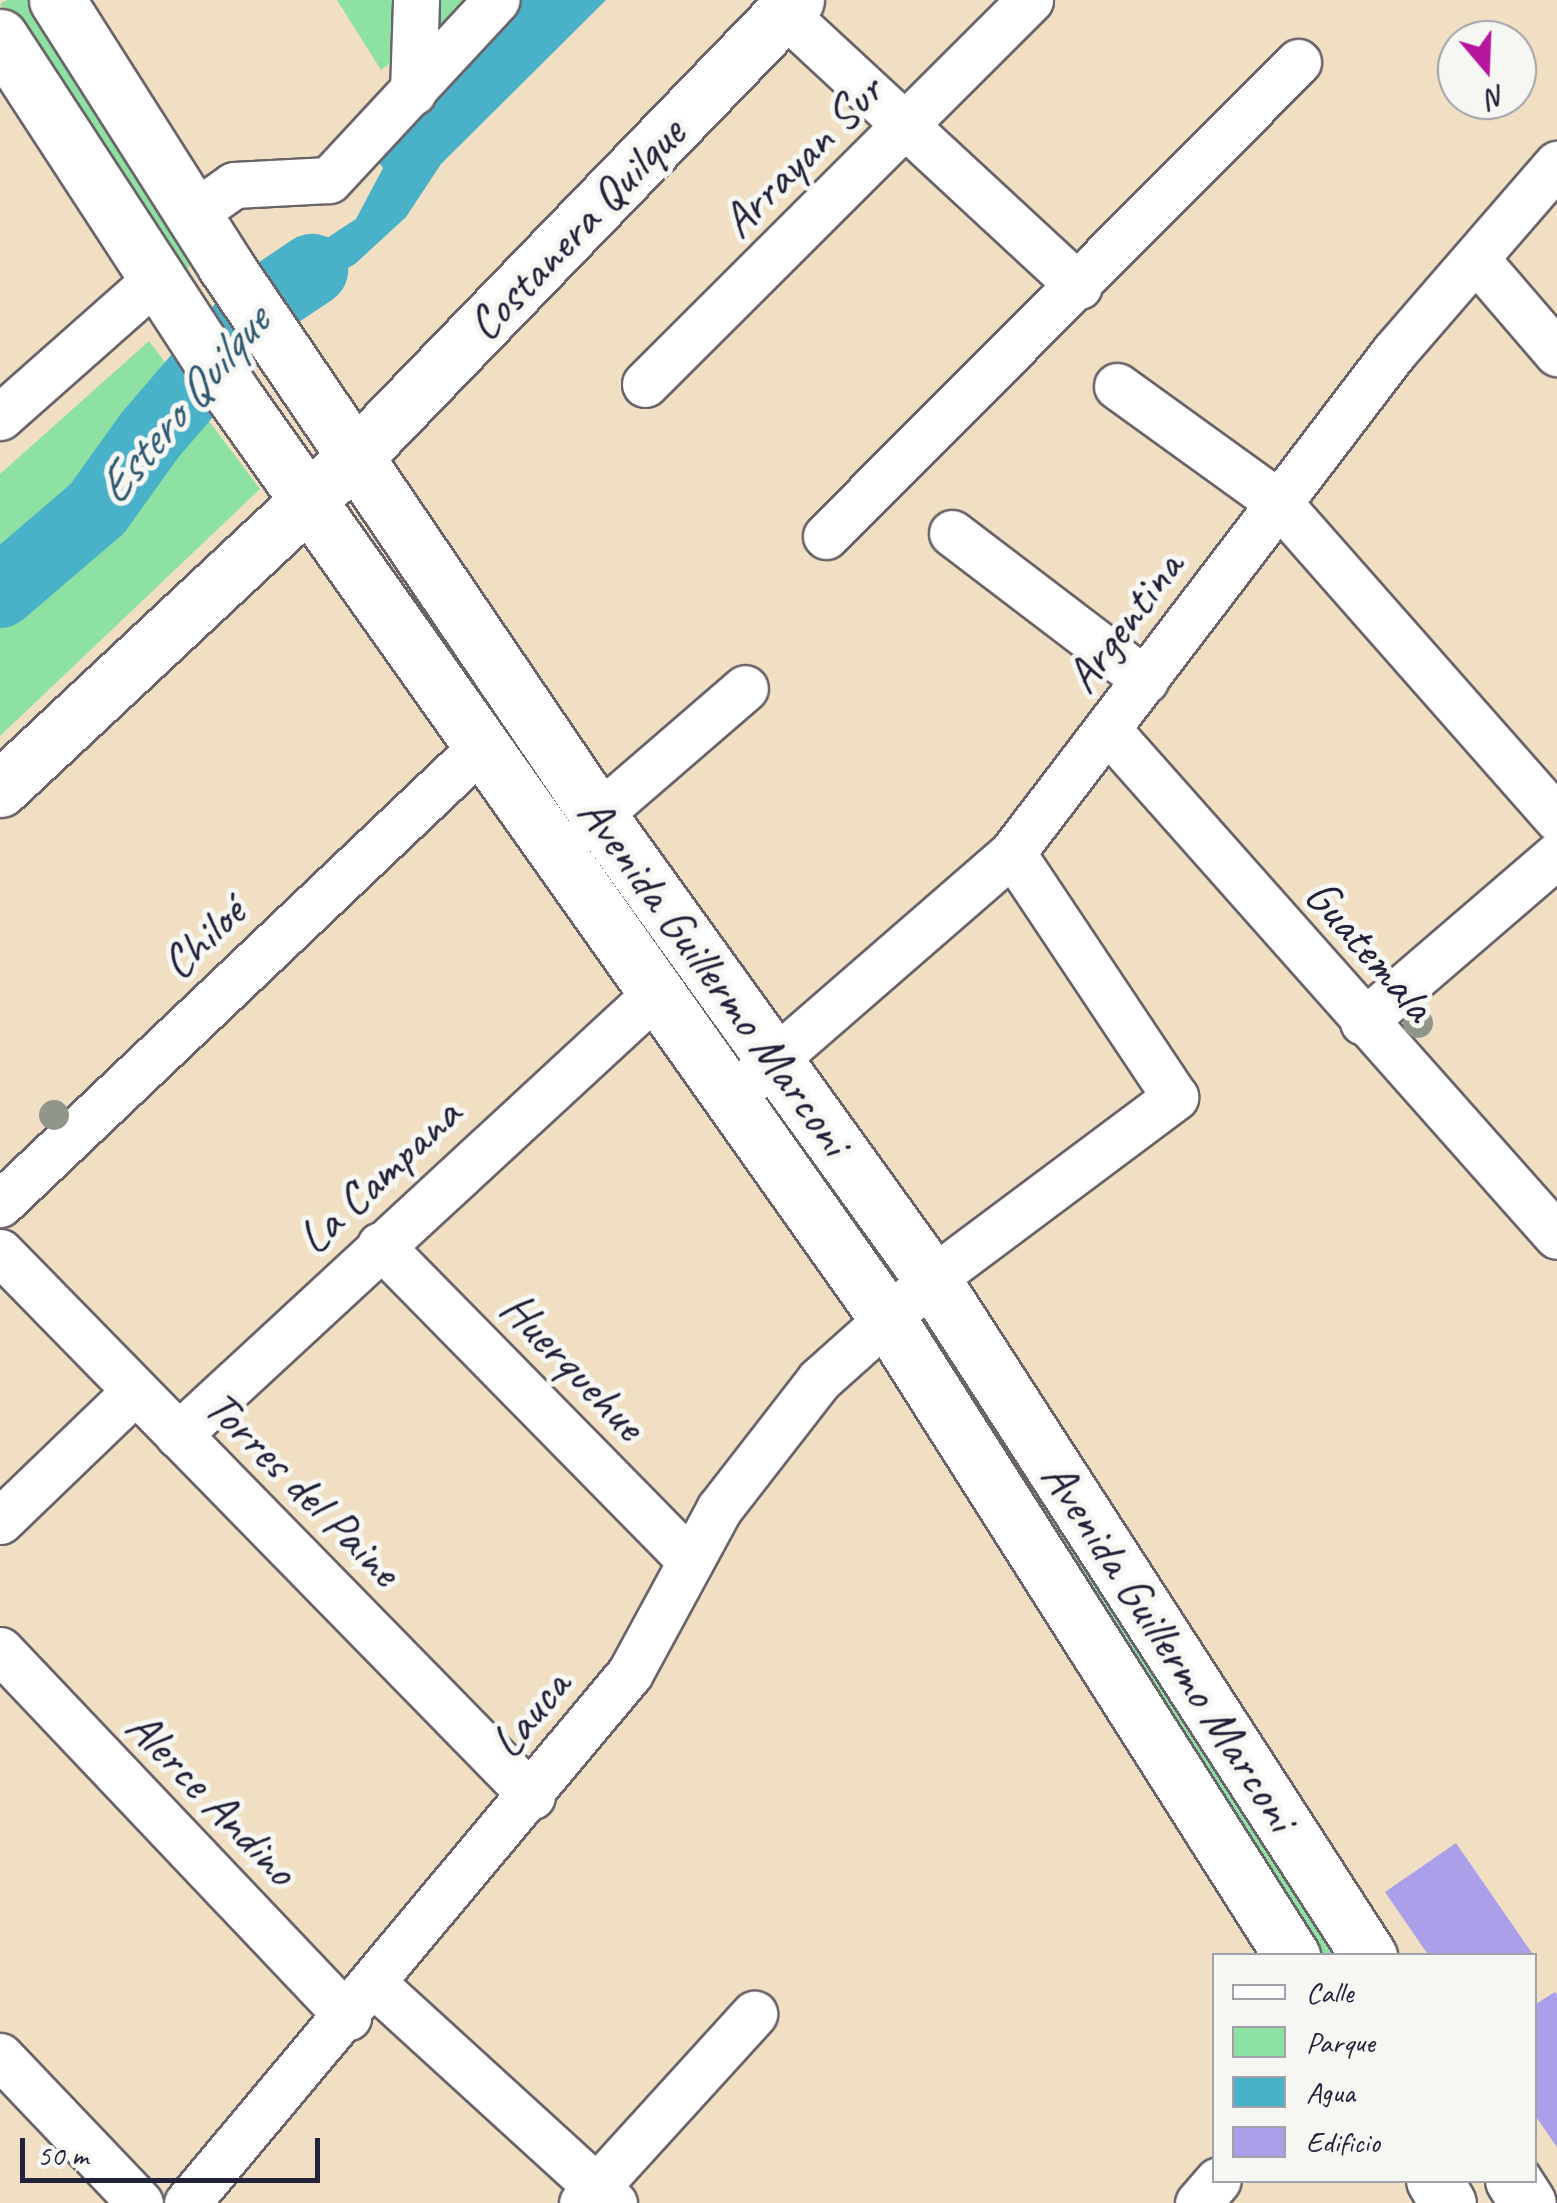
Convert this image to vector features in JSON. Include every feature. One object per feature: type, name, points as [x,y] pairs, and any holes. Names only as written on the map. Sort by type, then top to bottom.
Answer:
[{"type":"main road","name":"Avenida Guillermo Marconi","points":[[57,0],[225,265],[598,815],[932,1279],[1367,1953]]},
{"type":"main road","name":"Costanera Quilque","points":[[0,789],[355,457],[790,6]]},
{"type":"main road","name":"Avenida Guillermo Marconi","points":[[0,37],[234,396],[653,996],[886,1318],[1290,1953]]},
{"type":"street","points":[[413,92],[416,0]]},
{"type":"street","points":[[193,214],[234,184],[329,180],[496,0]]},
{"type":"street","name":"Arrayan Sur","points":[[646,384],[1030,0]]},
{"type":"street","points":[[790,6],[905,129],[1079,286]]},
{"type":"street","points":[[826,536],[1298,62]]},
{"type":"street","name":"Argentina","points":[[730,1099],[1012,853],[1394,352],[1557,164]]},
{"type":"street","points":[[1477,260],[1557,354]]},
{"type":"street","points":[[0,417],[164,294]]},
{"type":"street","points":[[1117,386],[1278,502],[1557,819]]},
{"type":"street","points":[[952,533],[1145,680]]},
{"type":"street","points":[[598,815],[745,688]]},
{"type":"street","name":"Guatemala","points":[[1108,730],[1363,1022],[1557,1236]]},
{"type":"street","name":"Chiloé","points":[[0,1204],[479,748]]},
{"type":"street","name":"Lauca","points":[[187,2203],[532,1796],[630,1673],[719,1509],[819,1380],[932,1279],[1174,1097],[1012,853]]},
{"type":"street","points":[[1363,1022],[1557,855]]},
{"type":"street","name":"La Campana","points":[[178,1435],[380,1244],[653,996]]},
{"type":"street","name":"Huerquehue","points":[[380,1244],[690,1561]]},
{"type":"street","name":"Torres del Paine","points":[[0,1252],[532,1796]]},
{"type":"street","points":[[0,1521],[134,1392]]},
{"type":"street","name":"Alerce Andino","points":[[0,1650],[361,2000],[597,2198]]},
{"type":"street","points":[[597,2198],[754,2014]]},
{"type":"street","points":[[0,2056],[140,2203]]},
{"type":"street","points":[[1198,2203],[1215,2183]]},
{"type":"green space","points":[[7,0],[30,0],[195,258],[180,279],[0,4]]},
{"type":"green space","points":[[337,0],[475,0],[381,70]]},
{"type":"green space","points":[[149,341],[260,489],[0,736],[0,474]]},
{"type":"green space","points":[[949,1345],[1337,1953],[1314,1953],[933,1358]]},
{"type":"water","points":[[514,0],[606,0],[441,164],[406,217],[355,264],[294,297],[280,326],[250,274],[275,272],[356,219],[383,168],[375,157],[440,97]]},
{"type":"building","points":[[1456,1843],[1532,1953],[1427,1953],[1385,1892]]},
{"type":"building","points":[[1555,1992],[1557,1995],[1557,2147],[1537,2118],[1537,2003]]},
{"type":"waterway","name":"Estero Quilque","points":[[0,592],[97,509],[150,435],[264,302],[312,270]]}]
